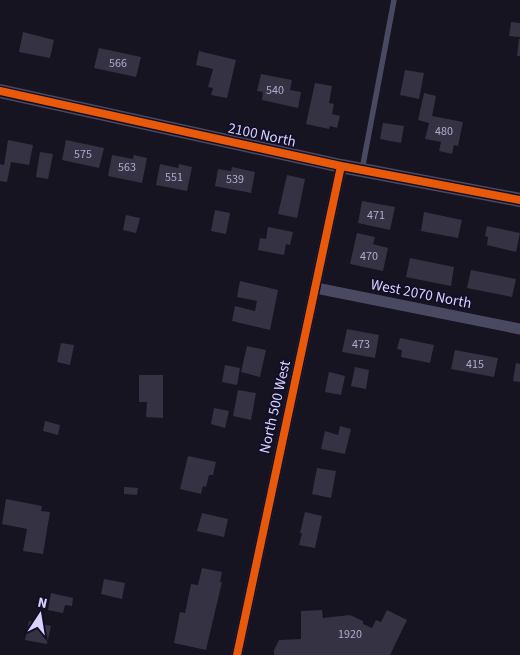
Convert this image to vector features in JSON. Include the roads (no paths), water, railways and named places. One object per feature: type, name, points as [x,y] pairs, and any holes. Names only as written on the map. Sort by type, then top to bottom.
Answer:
[{"type":"street","name":"2100 North","points":[[0,90],[341,166],[520,200]]},
{"type":"street","name":"North 500 West","points":[[237,655],[341,166]]},
{"type":"street","name":"West 2070 North","points":[[316,288],[520,329]]},
{"type":"lane","points":[[362,170],[394,0]]}]
